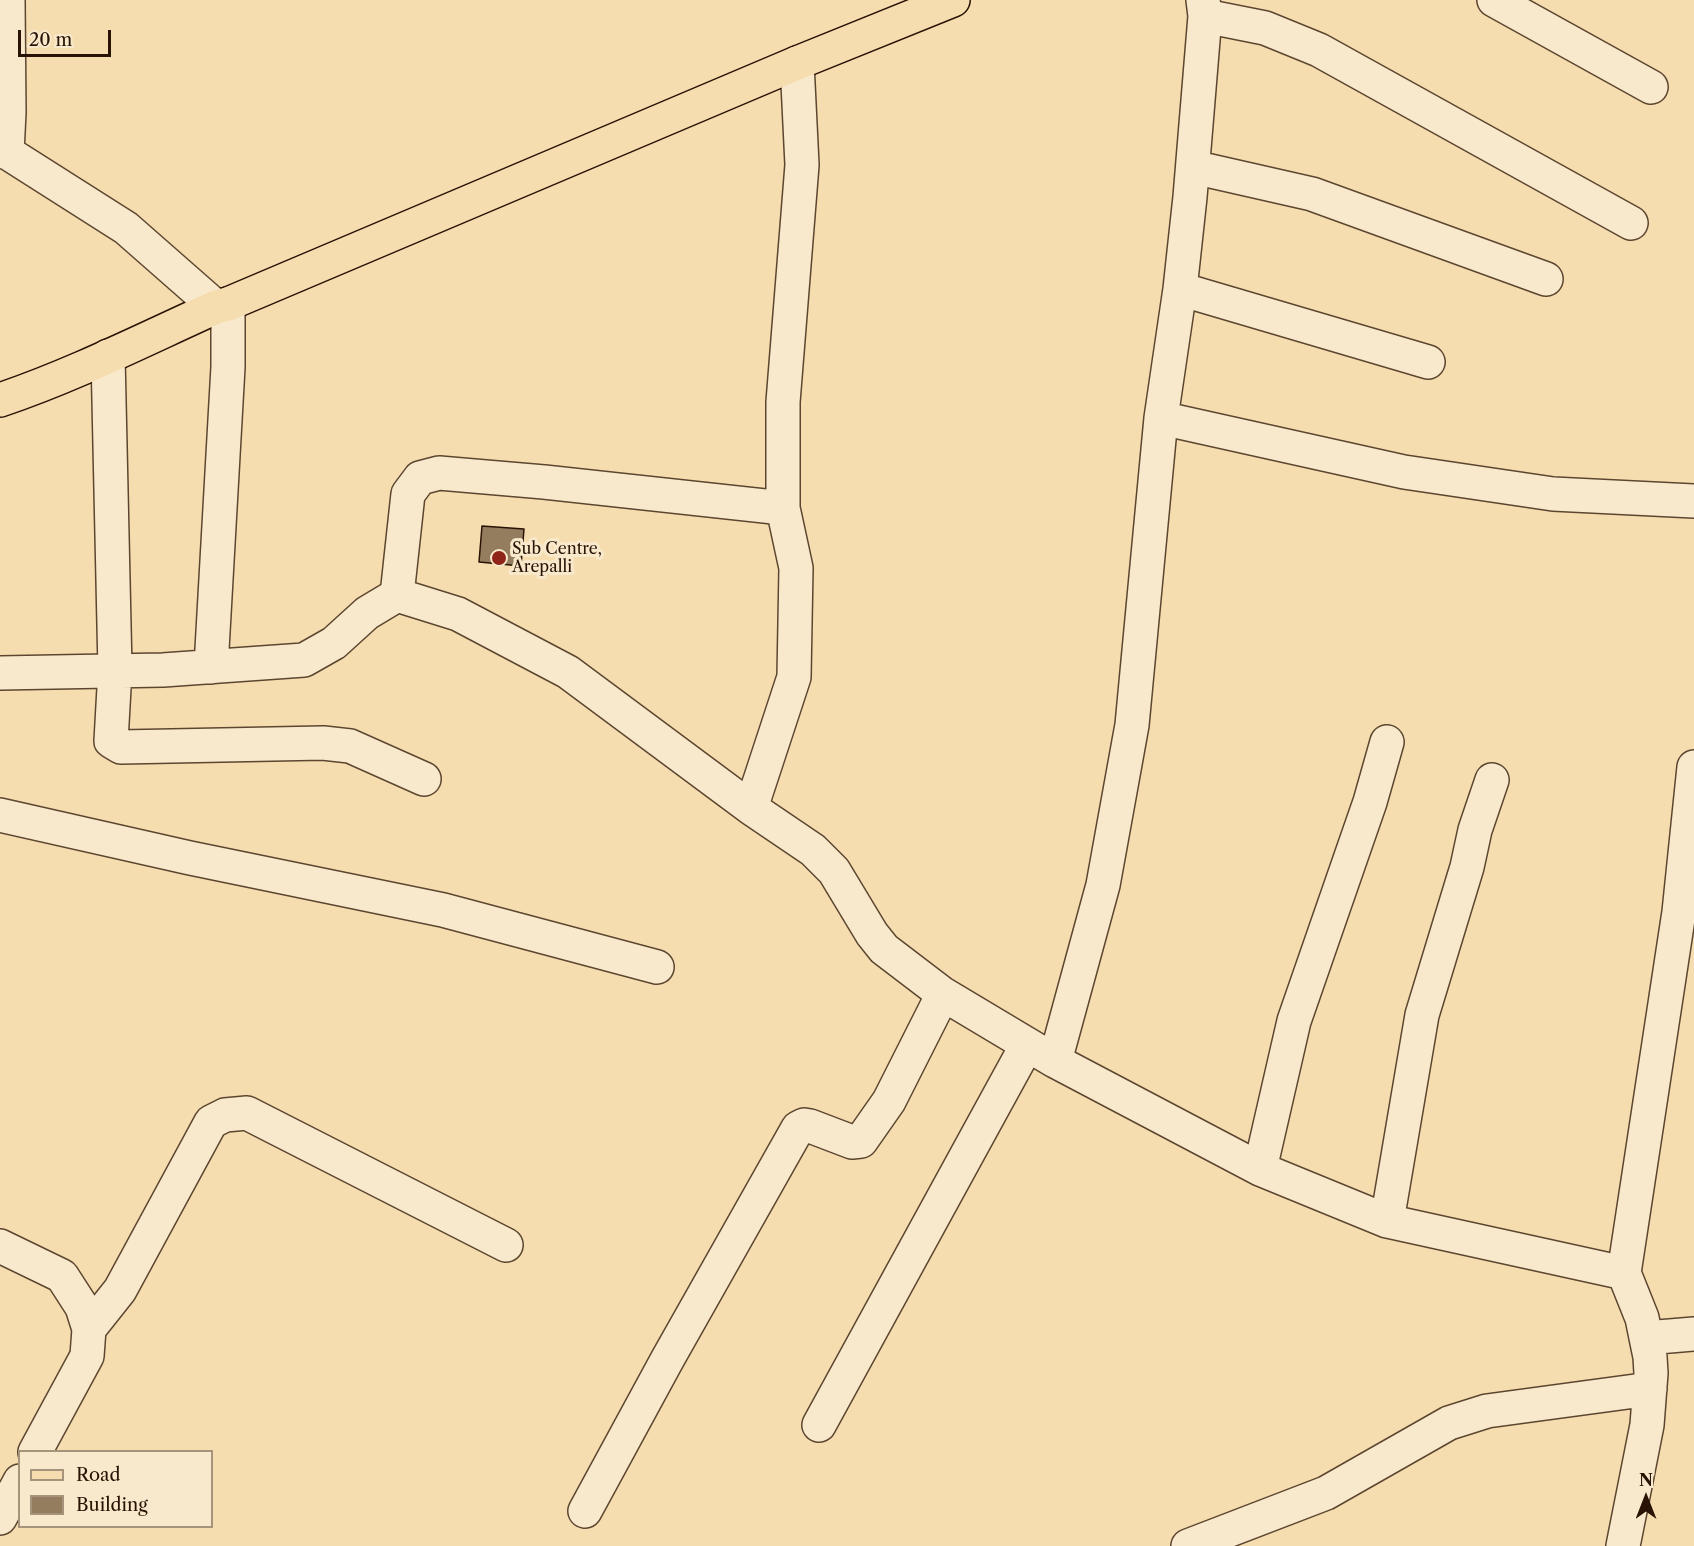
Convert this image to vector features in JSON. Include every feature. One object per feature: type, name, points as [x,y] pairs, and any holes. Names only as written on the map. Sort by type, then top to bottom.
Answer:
[{"type":"main road","points":[[0,400],[25,392],[222,305],[796,63],[953,0]]},
{"type":"street","points":[[8,0],[9,112],[3,151],[126,228],[222,305],[228,367],[211,667]]},
{"type":"street","points":[[1494,0],[1651,87]]},
{"type":"street","points":[[819,1425],[1041,1053],[1103,885],[1132,724],[1161,418],[1180,289],[1204,8],[1265,28],[1319,50],[1631,223]]},
{"type":"street","points":[[751,808],[794,677],[796,568],[783,508],[783,402],[802,165],[796,63]]},
{"type":"street","points":[[1192,167],[1312,194],[1546,279]]},
{"type":"street","points":[[1180,289],[1428,362]]},
{"type":"street","points":[[108,356],[115,670],[111,741],[122,747],[323,743],[350,746],[424,779]]},
{"type":"street","points":[[1161,418],[1415,474],[1553,494],[1694,501]]},
{"type":"street","points":[[397,595],[408,494],[420,478],[439,473],[783,508]]},
{"type":"street","points":[[0,673],[211,667],[304,660],[334,643],[367,613],[397,595],[458,614],[568,672],[751,808],[813,850],[834,871],[872,934],[884,949],[943,994],[1041,1053],[1260,1168],[1387,1221],[1624,1273]]},
{"type":"street","points":[[1260,1168],[1294,1021],[1370,802],[1387,742]]},
{"type":"street","points":[[1623,1546],[1647,1425],[1650,1389],[1650,1357],[1646,1338],[1624,1273],[1679,912],[1694,767]]},
{"type":"street","points":[[1387,1221],[1422,1015],[1467,867],[1474,830],[1492,780]]},
{"type":"street","points":[[0,815],[180,856],[443,909],[657,967]]},
{"type":"street","points":[[585,1511],[798,1128],[804,1125],[810,1126],[852,1142],[861,1141],[889,1101],[943,994]]},
{"type":"street","points":[[89,1329],[120,1290],[211,1122],[225,1115],[247,1113],[506,1245]]},
{"type":"street","points":[[0,1246],[62,1276],[82,1307],[89,1329],[87,1356],[36,1450]]},
{"type":"street","points":[[1646,1338],[1694,1334]]},
{"type":"street","points":[[1188,1546],[1326,1493],[1449,1423],[1487,1412],[1650,1389]]},
{"type":"street","points":[[0,1518],[18,1485]]},
{"type":"building","points":[[482,526],[524,529],[521,566],[479,562]]},
{"type":"place","name":"Sub Centre, Arepalli","points":[[499,558]]}]
